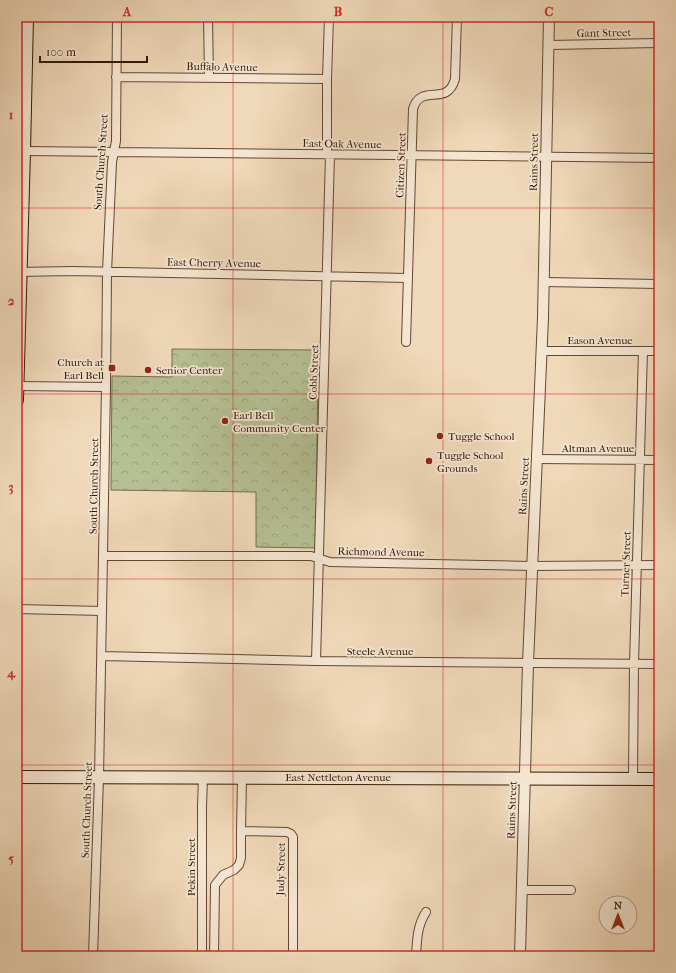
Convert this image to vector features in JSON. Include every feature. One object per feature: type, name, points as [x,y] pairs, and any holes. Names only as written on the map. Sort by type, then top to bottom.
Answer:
[{"type":"main road","points":[[17,400],[21,151],[27,17]]},
{"type":"main road","name":"East Nettleton Avenue","points":[[17,777],[659,779]]},
{"type":"street","name":"South Church Street","points":[[93,956],[102,656],[107,272],[110,195],[116,141],[117,17]]},
{"type":"street","points":[[208,17],[209,78]]},
{"type":"street","name":"Cobb Street","points":[[316,661],[328,277],[327,79],[329,17]]},
{"type":"street","name":"Citizen Street","points":[[406,342],[413,109],[415,102],[421,97],[426,95],[443,94],[450,90],[453,86],[455,79],[457,17]]},
{"type":"street","name":"Rains Street","points":[[520,956],[531,566],[542,351],[549,17]]},
{"type":"street","name":"Gant Street","points":[[549,45],[659,43]]},
{"type":"street","name":"Buffalo Avenue","points":[[116,76],[327,79]]},
{"type":"street","name":"East Oak Avenue","points":[[21,151],[659,158]]},
{"type":"street","name":"East Cherry Avenue","points":[[19,272],[107,272],[407,278]]},
{"type":"street","points":[[544,282],[659,284]]},
{"type":"street","name":"Eason Avenue","points":[[542,351],[659,351]]},
{"type":"street","name":"Turner Street","points":[[633,778],[634,664],[643,351]]},
{"type":"street","points":[[17,386],[106,387]]},
{"type":"street","name":"Altman Avenue","points":[[537,459],[659,460]]},
{"type":"street","name":"Richmond Avenue","points":[[103,556],[311,556],[330,562],[531,566],[659,565]]},
{"type":"street","points":[[17,609],[102,611]]},
{"type":"street","name":"Steele Avenue","points":[[102,656],[316,661],[659,664]]},
{"type":"street","name":"Pekin Street","points":[[202,956],[203,777]]},
{"type":"street","points":[[214,956],[215,885],[223,874],[234,870],[239,865],[241,858],[242,777]]},
{"type":"street","name":"Judy Street","points":[[241,831],[287,832],[293,837],[293,956]]},
{"type":"street","points":[[522,890],[571,890]]},
{"type":"street","points":[[416,956],[419,926],[426,912]]},
{"type":"green space","points":[[172,349],[318,350],[316,548],[256,547],[256,492],[111,490],[112,376],[172,377]]},
{"type":"place","name":"Church at Earl Bell","points":[[112,368]]},
{"type":"place","name":"Senior Center","points":[[148,370]]},
{"type":"place","name":"Earl Bell Community Center","points":[[225,421]]},
{"type":"place","name":"Tuggle School","points":[[440,436]]},
{"type":"place","name":"Tuggle School Grounds","points":[[429,461]]}]
